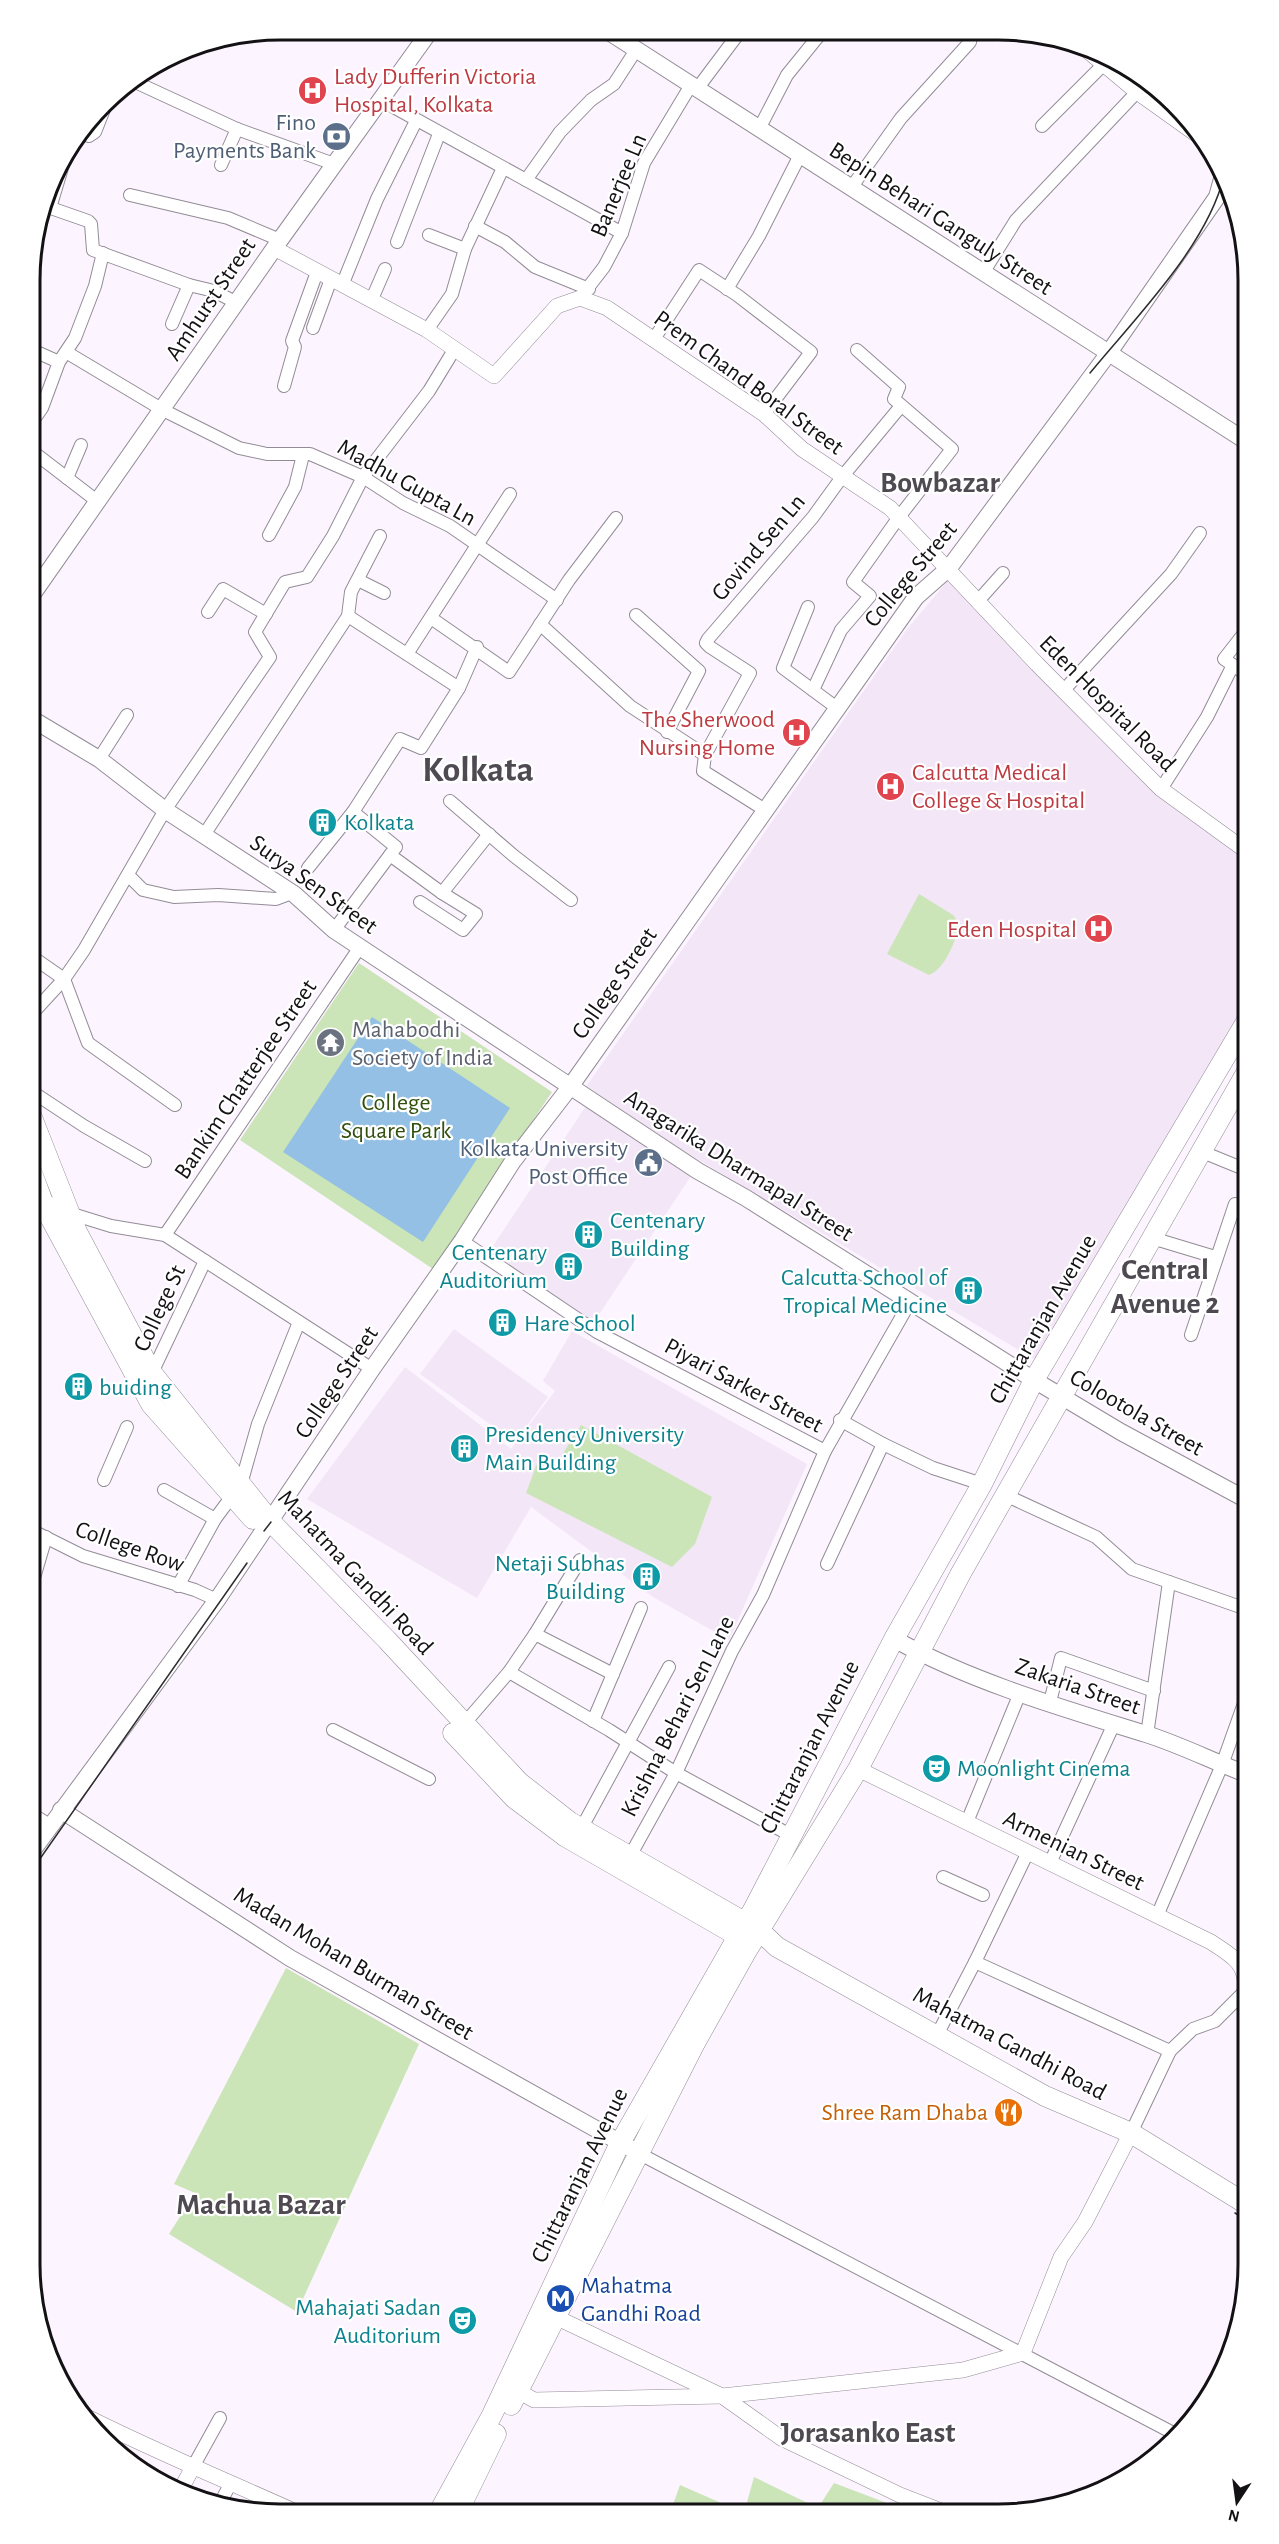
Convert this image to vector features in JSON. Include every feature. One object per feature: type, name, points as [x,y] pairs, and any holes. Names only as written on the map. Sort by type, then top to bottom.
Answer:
[{"type":"main road","name":"Amhurst Street","points":[[40,583],[164,410],[277,244],[424,40]]},
{"type":"main road","name":"Bepin Behari Ganguly Street","points":[[621,40],[1238,436]]},
{"type":"main road","name":"College Street","points":[[40,1840],[49,1827],[65,1812],[268,1527],[372,1369],[462,1241],[513,1161],[570,1087],[916,597],[949,568],[1108,354],[1217,197],[1220,187]]},
{"type":"main road","name":"Surya Sen Street","points":[[40,724],[99,759],[165,810],[292,893],[334,930],[570,1087]]},
{"type":"main road","name":"Chittaranjan Avenue","points":[[444,2504],[513,2385],[548,2314],[620,2143],[747,1941],[792,1836],[936,1561],[982,1484],[1034,1380],[1238,1036]]},
{"type":"main road","name":"Anagarika Dharmapal Street","points":[[570,1087],[698,1171],[746,1198],[1034,1380]]},
{"type":"main road","points":[[548,2314],[640,2154],[747,1941],[858,1768],[917,1651],[1238,1087]]},
{"type":"main road","name":"Mahatma Gandhi Road","points":[[40,1138],[69,1213],[147,1380]]},
{"type":"main road","name":"Mahatma Gandhi Road","points":[[40,1204],[147,1380],[268,1527],[514,1798],[566,1837],[747,1941],[777,1947],[1045,2096],[1131,2133],[1238,2193]]},
{"type":"main road","name":"Colootola Street","points":[[1034,1380],[1238,1495]]},
{"type":"main road","name":"Mahatma Gandhi Road","points":[[268,1527],[387,1641],[519,1782],[581,1829],[630,1856],[747,1941]]},
{"type":"main road","name":"Zakaria Street","points":[[894,1639],[917,1651],[1020,1693],[1113,1726],[1147,1735],[1238,1771]]},
{"type":"main road","name":"Madan Mohan Burman Street","points":[[65,1812],[290,1958],[640,2154]]},
{"type":"main road","points":[[40,1821],[49,1827]]},
{"type":"main road","points":[[461,2504],[513,2385]]},
{"type":"street","name":"Banerjee Ln","points":[[585,294],[622,233],[644,163],[694,87],[730,40]]},
{"type":"street","points":[[759,129],[787,75],[815,40]]},
{"type":"street","points":[[851,188],[901,118],[970,40]]},
{"type":"street","points":[[526,180],[560,132],[591,100],[614,84],[636,50]]},
{"type":"street","points":[[1042,126],[1103,65],[1179,122]]},
{"type":"street","points":[[141,85],[237,129],[334,164]]},
{"type":"street","points":[[983,273],[1016,220],[1137,92]]},
{"type":"street","points":[[381,100],[622,233]]},
{"type":"street","points":[[284,386],[295,347],[292,341],[377,199],[416,121]]},
{"type":"street","points":[[89,136],[95,132],[98,124]]},
{"type":"street","points":[[221,165],[237,129]]},
{"type":"street","points":[[397,242],[440,134]]},
{"type":"street","points":[[727,289],[759,236],[800,155]]},
{"type":"street","points":[[428,330],[452,294],[465,249],[503,168]]},
{"type":"street","points":[[130,195],[228,218],[277,244],[330,278],[428,330],[494,376],[557,306],[585,294]]},
{"type":"street","points":[[52,209],[88,221],[91,224],[93,250],[189,285],[214,291],[237,303]]},
{"type":"street","points":[[475,226],[505,242],[535,267],[585,294]]},
{"type":"street","points":[[429,235],[465,249]]},
{"type":"street","points":[[40,411],[62,357],[75,338],[95,286],[104,253]]},
{"type":"street","points":[[372,299],[385,269]]},
{"type":"street","points":[[654,339],[699,270],[727,289],[811,352],[764,414]]},
{"type":"street","points":[[313,328],[330,278]]},
{"type":"street","points":[[172,324],[189,285]]},
{"type":"street","name":"Prem Chand Boral Street","points":[[585,294],[764,414],[802,449],[890,508],[949,568]]},
{"type":"street","points":[[40,1005],[64,978],[165,810],[270,657],[255,632],[285,582],[307,577],[333,536],[363,477],[429,391],[454,350]]},
{"type":"street","points":[[813,690],[841,630],[870,596],[853,582],[951,449],[894,399],[899,387],[857,350]]},
{"type":"street","name":"Madhu Gupta Ln","points":[[40,352],[62,357],[239,448],[267,454],[303,456],[310,454],[363,477],[402,503],[450,526],[556,600]]},
{"type":"street","name":"Govind Sen Ln","points":[[705,756],[750,673],[706,643],[813,517],[842,477],[902,406]]},
{"type":"street","points":[[67,478],[81,445]]},
{"type":"street","points":[[269,535],[295,487],[303,456]]},
{"type":"street","points":[[40,457],[97,501]]},
{"type":"street","points":[[407,654],[510,494]]},
{"type":"street","points":[[431,618],[477,647],[509,672],[556,600],[616,518]]},
{"type":"street","points":[[1063,691],[1171,574],[1200,533]]},
{"type":"street","points":[[204,835],[348,616],[351,592],[380,536]]},
{"type":"street","name":"Eden Hospital Road","points":[[949,568],[1063,691],[1161,789],[1238,845]]},
{"type":"street","points":[[978,601],[1004,573]]},
{"type":"street","points":[[358,580],[384,593]]},
{"type":"street","points":[[208,612],[223,589],[266,614]]},
{"type":"street","points":[[808,607],[783,668],[837,708]]},
{"type":"street","points":[[636,615],[699,671],[667,732]]},
{"type":"street","points":[[348,616],[459,688]]},
{"type":"street","points":[[540,624],[630,706],[705,756],[703,771],[765,810]]},
{"type":"street","points":[[1238,641],[1224,659],[1238,668]]},
{"type":"street","points":[[308,868],[353,812],[400,739],[421,748],[459,688],[477,647]]},
{"type":"street","points":[[1161,789],[1207,717],[1233,665]]},
{"type":"street","points":[[99,759],[127,715]]},
{"type":"street","points":[[450,801],[571,900]]},
{"type":"street","points":[[334,930],[396,847],[353,812]]},
{"type":"street","points":[[442,893],[489,834]]},
{"type":"street","points":[[390,855],[442,893],[476,914],[463,930],[420,902]]},
{"type":"street","points":[[128,875],[143,890],[174,897],[218,894],[276,899],[292,893]]},
{"type":"street","name":"Bankim Chatterjee Street","points":[[165,1235],[360,947]]},
{"type":"street","points":[[40,962],[64,978],[88,1043],[175,1105]]},
{"type":"street","points":[[40,1097],[84,1126],[145,1161]]},
{"type":"street","points":[[1200,1151],[1238,1167]]},
{"type":"street","points":[[40,1199],[69,1213],[111,1226],[165,1235],[372,1369]]},
{"type":"street","points":[[1191,1335],[1215,1257],[1235,1204],[1238,1205]]},
{"type":"street","points":[[1152,1238],[1215,1257]]},
{"type":"street","name":"Piyari Sarker Street","points":[[462,1241],[597,1332],[825,1450]]},
{"type":"street","name":"College St","points":[[147,1380],[205,1261]]},
{"type":"street","name":"Krishna Behari Sen Lane","points":[[630,1856],[675,1773],[732,1651],[763,1595],[840,1420],[910,1302]]},
{"type":"street","points":[[178,1586],[215,1519],[236,1489],[258,1424],[299,1322]]},
{"type":"street","points":[[840,1420],[933,1468],[982,1484]]},
{"type":"street","points":[[104,1480],[127,1427]]},
{"type":"street","points":[[827,1564],[883,1444]]},
{"type":"street","points":[[164,1490],[215,1519]]},
{"type":"street","points":[[1005,1495],[1096,1537],[1132,1569],[1238,1606]]},
{"type":"street","name":"College Row","points":[[40,1534],[83,1556],[217,1600]]},
{"type":"street","points":[[40,1557],[46,1537]]},
{"type":"street","points":[[464,1724],[509,1672],[580,1560]]},
{"type":"street","points":[[1147,1735],[1169,1582]]},
{"type":"street","points":[[593,1721],[641,1608]]},
{"type":"street","points":[[535,1634],[613,1674]]},
{"type":"street","points":[[1050,1702],[1061,1658],[1154,1691]]},
{"type":"street","points":[[581,1829],[669,1667]]},
{"type":"street","points":[[509,1672],[593,1721],[675,1773],[792,1836]]},
{"type":"street","points":[[967,1822],[1020,1693]]},
{"type":"street","points":[[1156,1916],[1222,1765],[1238,1720]]},
{"type":"street","points":[[1050,1863],[1113,1726]]},
{"type":"street","points":[[333,1730],[429,1779]]},
{"type":"street","name":"Armenian Street","points":[[858,1768],[1211,1942],[1238,1962]]},
{"type":"street","points":[[937,2035],[1028,1852]]},
{"type":"street","points":[[943,1877],[983,1895]]},
{"type":"street","points":[[975,1962],[1170,2051]]},
{"type":"street","points":[[1023,2353],[1061,2257],[1085,2222],[1170,2051],[1193,2029],[1215,2020],[1238,1998]]},
{"type":"street","points":[[640,2154],[1170,2431]]},
{"type":"street","points":[[548,2314],[722,2396],[781,2438],[923,2504]]},
{"type":"street","points":[[513,2385],[534,2400],[722,2396],[963,2370],[1023,2353]]},
{"type":"street","points":[[184,2483],[220,2418]]},
{"type":"street","points":[[106,2428],[278,2504]]},
{"type":"street","points":[[224,2497],[231,2483]]},
{"type":"shaded area","points":[[951,577],[1172,801],[1238,850],[1238,1028],[1039,1362],[583,1091],[908,628]]},
{"type":"shaded area","points":[[586,1106],[691,1176],[594,1322],[489,1252]]},
{"type":"shaded area","name":"Hare School","points":[[454,1329],[548,1397],[515,1442],[420,1374]]},
{"type":"shaded area","points":[[572,1331],[807,1464],[729,1640],[653,1597],[531,1507],[477,1598],[307,1499],[405,1367],[511,1449],[555,1391],[543,1381]]},
{"type":"green space","points":[[919,894],[953,915],[959,923],[953,945],[945,960],[935,972],[929,975],[887,954]]},
{"type":"green space","name":"College Square Park","points":[[359,963],[552,1092],[433,1269],[240,1140]]},
{"type":"green space","points":[[581,1425],[712,1497],[695,1544],[672,1567],[526,1493],[538,1461],[553,1469]]},
{"type":"green space","points":[[286,1968],[419,2044],[297,2312],[169,2234],[195,2193],[174,2184]]},
{"type":"green space","points":[[754,2477],[810,2504],[746,2504]]},
{"type":"green space","points":[[834,2483],[890,2504],[821,2504]]},
{"type":"green space","points":[[680,2485],[723,2504],[673,2504]]},
{"type":"water","points":[[372,1017],[510,1108],[423,1242],[283,1152]]},
{"type":"tram line","points":[[1090,373],[1168,280],[1202,228],[1220,188]]},
{"type":"tram line","points":[[264,1531],[271,1522]]},
{"type":"tram line","points":[[40,1859],[247,1563]]},
{"type":"place","name":"Lady Dufferin Victoria Hospital, Kolkata","points":[[313,90]]},
{"type":"place","name":"Fino Payments Bank","points":[[337,136]]},
{"type":"place","name":"The Sherwood Nursing Home","points":[[796,733]]},
{"type":"place","name":"Calcutta Medical College & Hospital","points":[[891,786]]},
{"type":"place","name":"Kolkata","points":[[323,822]]},
{"type":"place","name":"Eden Hospital","points":[[1098,929]]},
{"type":"place","name":"Mahabodhi Society of India","points":[[331,1043]]},
{"type":"place","name":"Kolkata University Post Office","points":[[649,1162]]},
{"type":"place","name":"Centenary Building","points":[[589,1234]]},
{"type":"place","name":"Centenary Auditorium","points":[[568,1266]]},
{"type":"place","name":"Calcutta School of Tropical Medicine","points":[[968,1291]]},
{"type":"place","name":"Hare School","points":[[503,1323]]},
{"type":"place","name":"buiding","points":[[78,1387]]},
{"type":"place","name":"Presidency University Main Building","points":[[464,1448]]},
{"type":"place","name":"Netaji Subhas Building","points":[[646,1577]]},
{"type":"place","name":"Moonlight Cinema","points":[[936,1768]]},
{"type":"place","name":"Shree Ram Dhaba","points":[[1009,2112]]},
{"type":"place","name":"Mahatma Gandhi Road","points":[[560,2299]]},
{"type":"place","name":"Mahajati Sadan Auditorium","points":[[462,2321]]},
{"type":"district","name":"Bowbazar","points":[[940,482]]},
{"type":"district","name":"Kolkata","points":[[478,768]]},
{"type":"district","name":"Central Avenue 2","points":[[1165,1286]]},
{"type":"district","name":"Machua Bazar","points":[[261,2204]]},
{"type":"district","name":"Jorasanko East","points":[[868,2432]]}]
